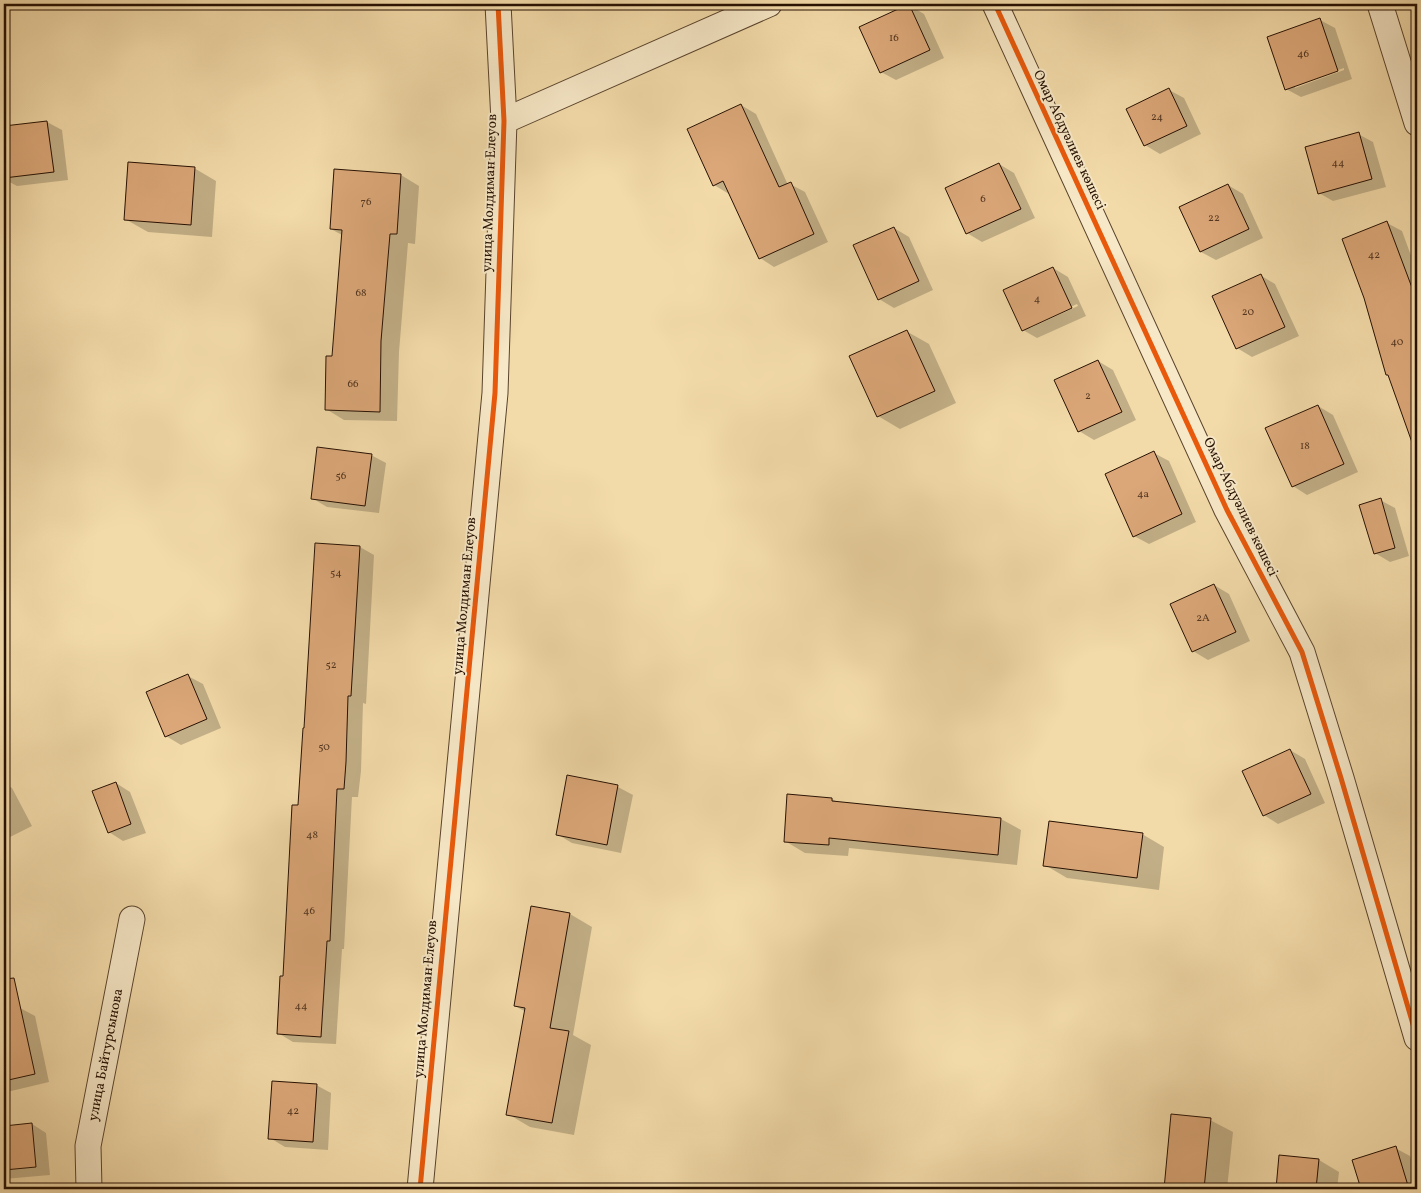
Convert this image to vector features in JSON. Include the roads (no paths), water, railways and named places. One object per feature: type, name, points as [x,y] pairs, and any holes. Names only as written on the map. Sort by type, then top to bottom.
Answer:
[{"type":"street","name":"улица Молдиман Елеуов","points":[[420,1189],[495,393],[504,120],[498,4]]},
{"type":"street","points":[[504,120],[769,4]]},
{"type":"street","name":"Омар Абдуәлиев көшесі","points":[[994,4],[1227,510],[1302,652],[1417,1038]]},
{"type":"street","points":[[1380,4],[1417,123]]},
{"type":"street","name":"улица Байтурсынова","points":[[89,1189],[88,1146],[132,919]]}]
